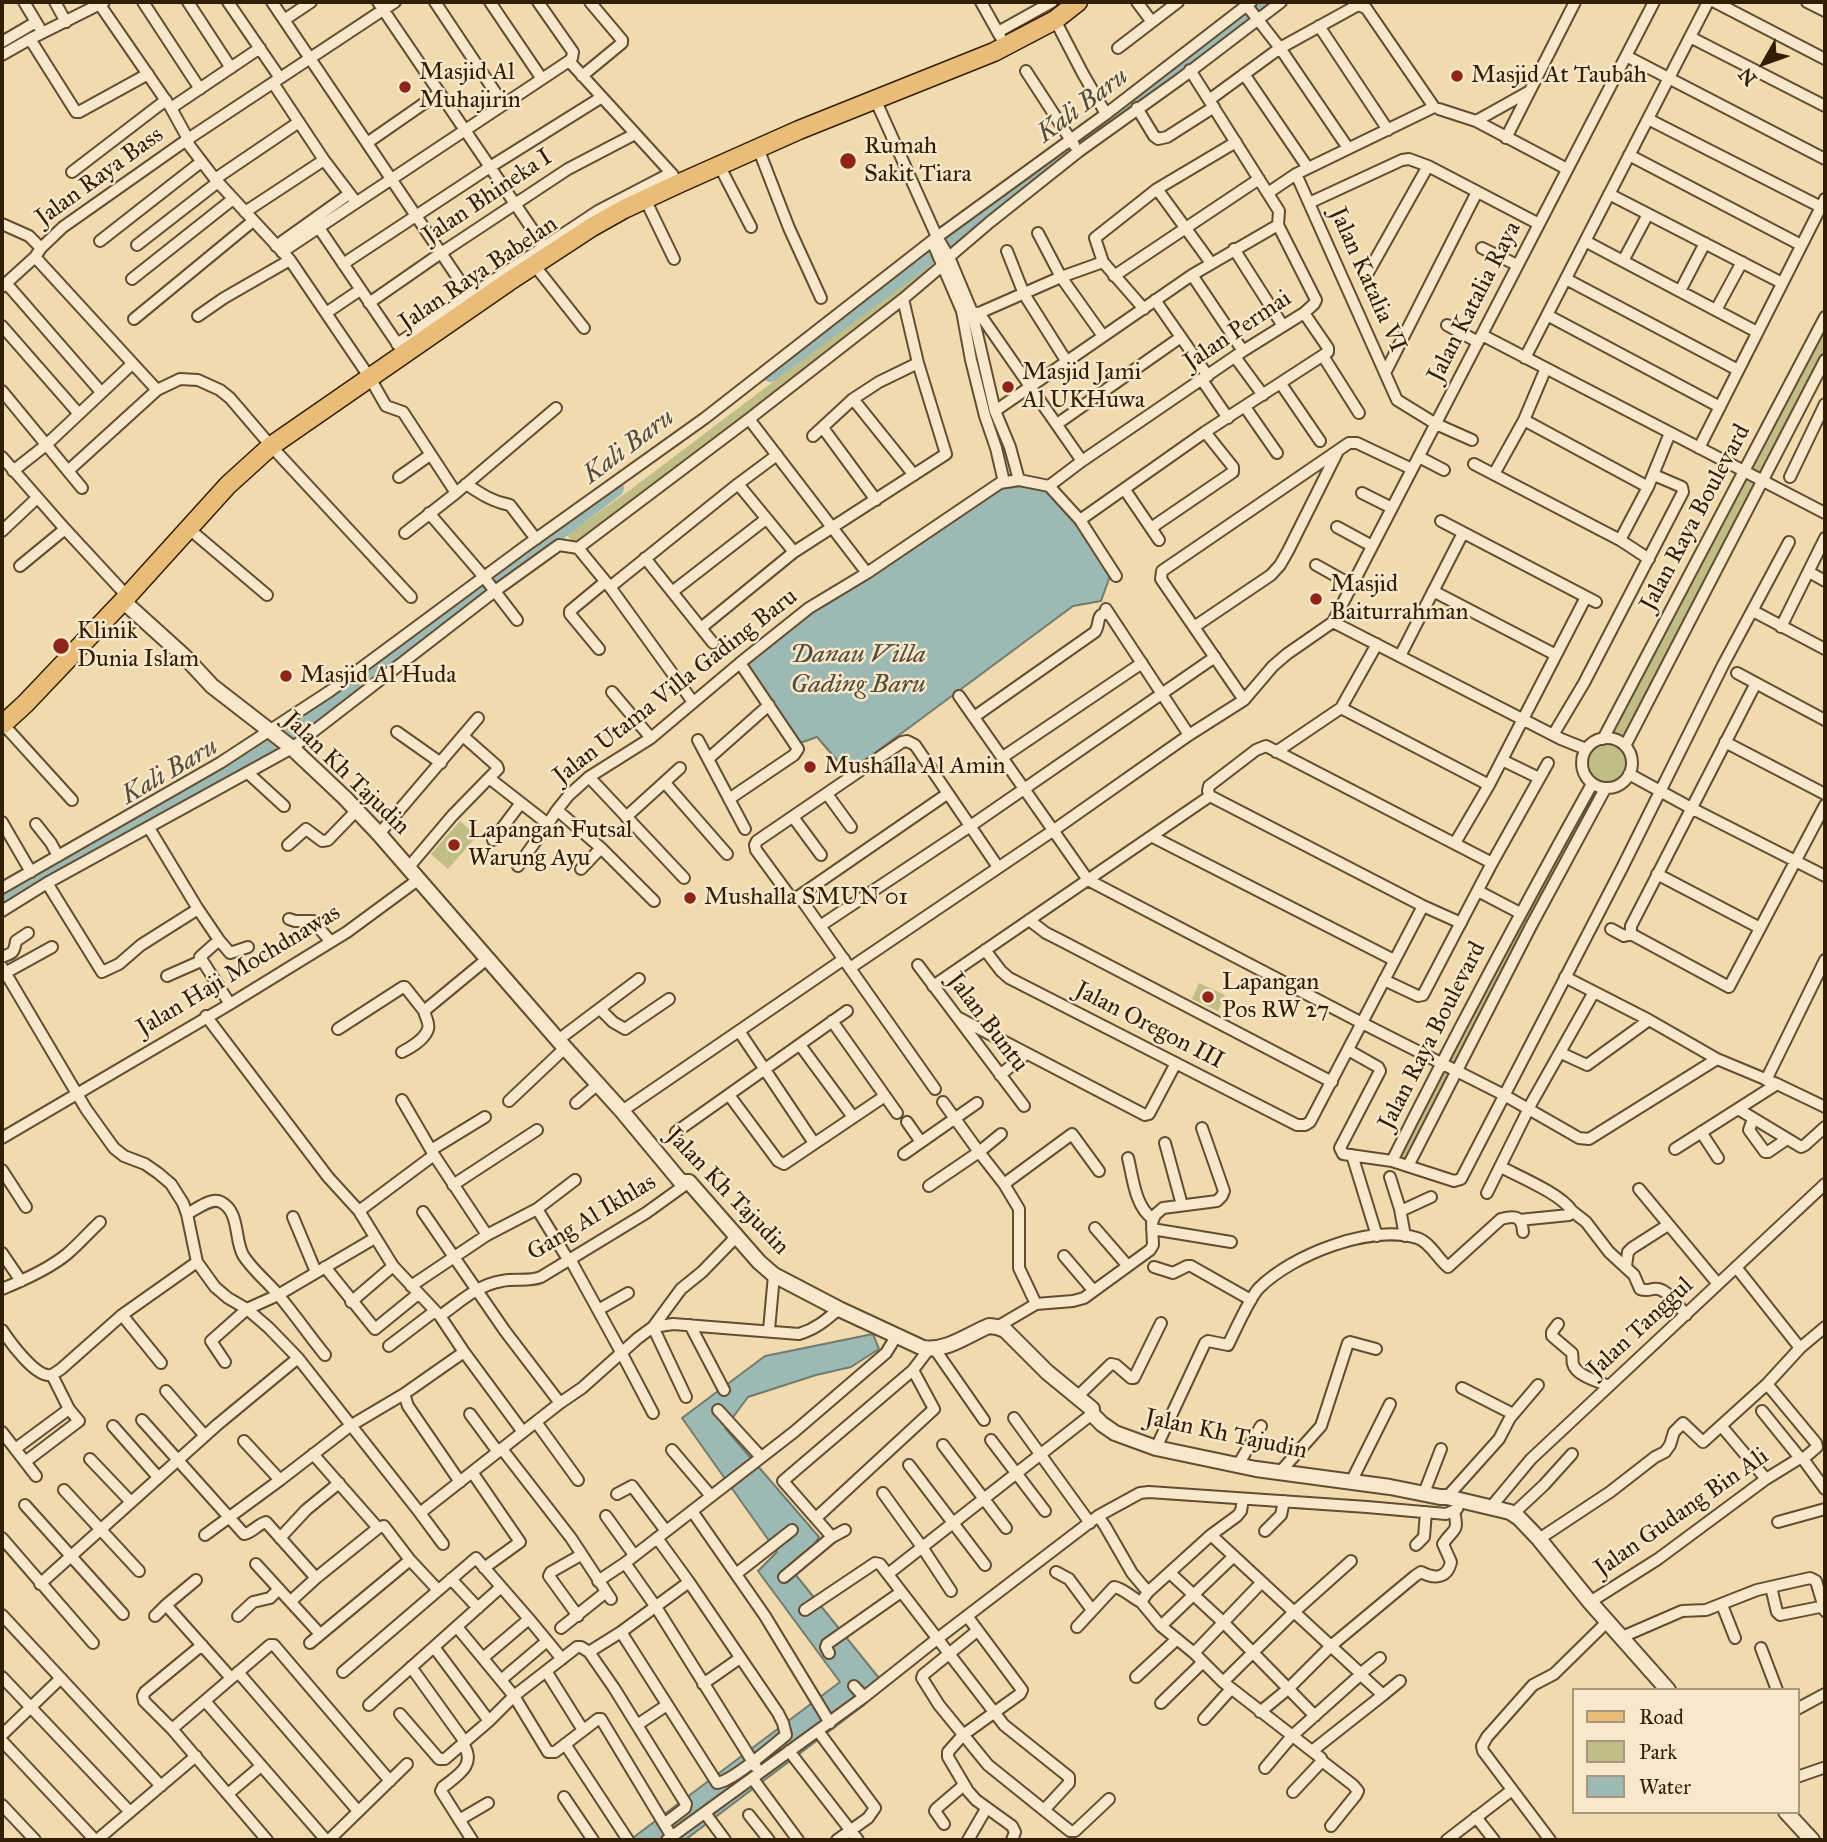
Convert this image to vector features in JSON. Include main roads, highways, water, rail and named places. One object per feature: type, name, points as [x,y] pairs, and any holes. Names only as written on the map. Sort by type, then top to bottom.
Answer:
[{"type":"main road","name":"Jalan Raya Babelan","points":[[2,725],[125,599],[228,485],[271,446],[370,378],[400,349],[535,266],[547,251],[645,200],[675,178],[719,165],[873,100],[1002,39],[1053,11],[1078,2]]},
{"type":"water","name":"Danau Villa Gading Baru","points":[[1019,486],[1047,491],[1075,522],[1110,576],[1101,601],[1073,606],[848,773],[817,737],[800,743],[746,664],[811,612],[1005,487]]},
{"type":"water","points":[[873,1334],[879,1349],[851,1367],[816,1375],[748,1397],[725,1428],[819,1537],[795,1574],[879,1678],[864,1705],[685,1840],[630,1840],[840,1682],[758,1571],[777,1552],[682,1418],[765,1356]]},
{"type":"waterway","name":"Kali Baru","points":[[770,373],[1084,141],[1266,2]]},
{"type":"waterway","name":"Kali Baru","points":[[2,900],[297,729],[615,488]]},
{"type":"place","name":"Masjid At Taubah","points":[[1457,76]]},
{"type":"place","name":"Masjid Al Muhajirin","points":[[405,87]]},
{"type":"place","name":"Rumah Sakit Tiara","points":[[848,161]]},
{"type":"place","name":"Masjid Jami Al UKHuwa","points":[[1008,387]]},
{"type":"place","name":"Masjid Baiturrahman","points":[[1316,599]]},
{"type":"place","name":"Klinik Dunia Islam","points":[[61,646]]},
{"type":"place","name":"Masjid Al Huda","points":[[286,676]]},
{"type":"place","name":"Mushalla Al Amin","points":[[810,767]]},
{"type":"place","name":"Lapangan Futsal Warung Ayu","points":[[454,845]]},
{"type":"place","name":"Mushalla SMUN 01","points":[[690,898]]},
{"type":"place","name":"Lapangan Pos RW 27","points":[[1208,997]]}]
